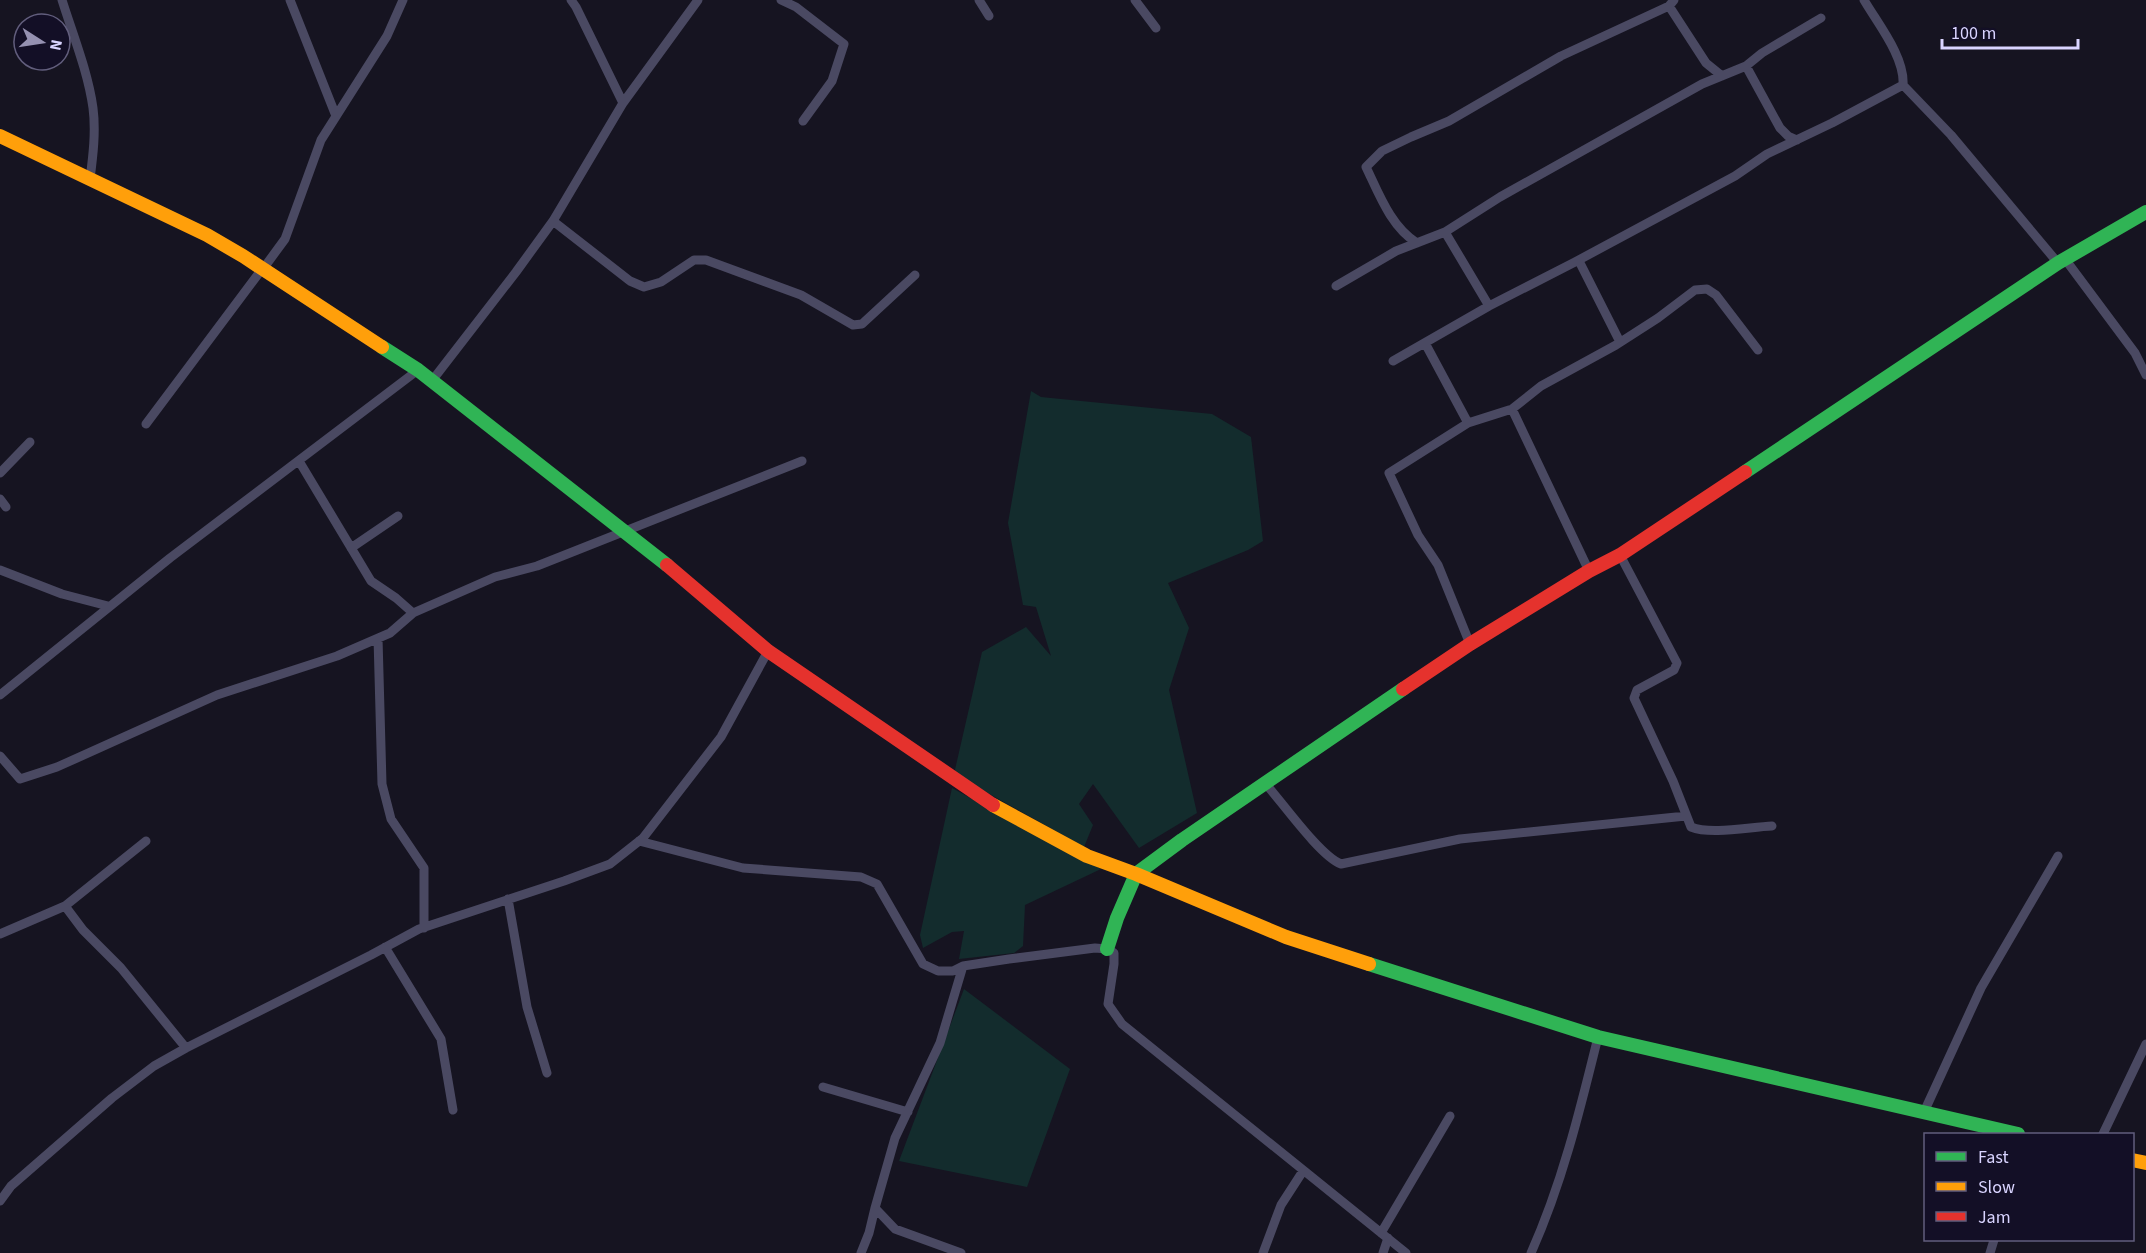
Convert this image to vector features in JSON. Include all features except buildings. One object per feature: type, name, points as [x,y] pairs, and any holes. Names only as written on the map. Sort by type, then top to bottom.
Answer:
[{"type":"street","points":[[62,0],[93,109],[90,179]]},
{"type":"street","points":[[290,0],[336,116]]},
{"type":"street","points":[[146,424],[285,239],[321,140],[387,36],[403,0]]},
{"type":"street","points":[[571,0],[623,103]]},
{"type":"street","points":[[431,382],[553,221],[623,103],[698,0]]},
{"type":"street","points":[[781,0],[796,7],[844,44],[832,81],[803,121]]},
{"type":"street","points":[[979,0],[989,15]]},
{"type":"street","points":[[1136,0],[1156,28]]},
{"type":"street","points":[[1864,0],[1900,60],[1904,74],[1903,85],[1951,135],[2062,261],[2135,353],[2146,375]]},
{"type":"street","points":[[1417,243],[1408,237],[1384,205],[1366,167],[1382,152],[1411,137],[1449,122],[1561,56],[1671,3],[1707,63],[1722,76]]},
{"type":"street","points":[[1336,286],[1396,251],[1445,232],[1500,197],[1702,84],[1746,66],[1762,53],[1821,18]]},
{"type":"street","points":[[1746,66],[1780,128],[1788,136],[1797,140]]},
{"type":"street","points":[[1393,361],[1489,306],[1579,261],[1735,176],[1767,154],[1903,85]]},
{"type":"street","points":[[0,136],[207,235],[418,370],[671,568],[768,651],[1004,813],[1087,856],[1286,936],[1598,1037],[2013,1133]]},
{"type":"street","points":[[1107,949],[1117,918],[1136,874],[1470,644],[1589,571],[1620,555],[2062,261],[2146,212]]},
{"type":"street","points":[[553,221],[630,281],[644,287],[661,282],[694,261],[706,260],[801,295],[853,325],[862,324],[915,275]]},
{"type":"street","points":[[1445,232],[1489,306]]},
{"type":"street","points":[[1579,261],[1620,342]]},
{"type":"street","points":[[1470,644],[1438,566],[1418,535],[1389,473],[1468,423],[1512,410],[1541,386],[1620,342],[1658,318],[1695,290],[1707,290],[1716,295],[1758,350]]},
{"type":"street","points":[[1425,343],[1468,423]]},
{"type":"street","points":[[0,695],[108,606],[418,370]]},
{"type":"street","points":[[1512,410],[1589,571]]},
{"type":"street","points":[[0,472],[30,442]]},
{"type":"street","points":[[299,461],[371,581],[396,598],[412,613]]},
{"type":"street","points":[[0,756],[20,779],[57,767],[217,695],[337,656],[390,633],[412,613],[495,576],[537,566],[802,461]]},
{"type":"street","points":[[351,548],[398,516]]},
{"type":"street","points":[[1620,555],[1677,663],[1674,670],[1637,690],[1634,698],[1673,781],[1690,826],[1698,830],[1772,826]]},
{"type":"street","points":[[0,570],[62,594],[108,606]]},
{"type":"street","points":[[378,638],[382,784],[392,819],[424,868],[424,927]]},
{"type":"street","points":[[0,1201],[11,1186],[112,1098],[154,1066],[186,1048],[424,927],[610,864],[639,841],[721,737],[768,651]]},
{"type":"street","points":[[1265,783],[1318,844],[1335,862],[1341,864],[1460,839],[1686,816]]},
{"type":"street","points":[[0,934],[65,906],[146,841]]},
{"type":"street","points":[[639,841],[742,868],[861,877],[877,884],[922,964],[938,972],[952,971],[963,966],[1095,948],[1107,949],[1114,953],[1108,1004],[1122,1024],[1406,1253]]},
{"type":"street","points":[[1923,1113],[1981,988],[2058,856]]},
{"type":"street","points":[[508,899],[527,1007],[547,1073]]},
{"type":"street","points":[[65,906],[83,930],[120,968],[186,1048]]},
{"type":"street","points":[[385,946],[441,1039],[453,1110]]},
{"type":"street","points":[[861,1253],[869,1233],[895,1138],[940,1043],[963,966]]},
{"type":"street","points":[[1532,1253],[1541,1232],[1582,1105],[1598,1037]]},
{"type":"street","points":[[2103,1133],[2146,1044]]},
{"type":"street","points":[[823,1087],[908,1112]]},
{"type":"street","points":[[1383,1253],[1385,1236],[1450,1116]]},
{"type":"street","points":[[1263,1253],[1281,1205],[1303,1171]]},
{"type":"street","points":[[875,1208],[895,1229],[961,1253]]},
{"type":"green space","points":[[1031,391],[1041,397],[1212,414],[1251,437],[1263,541],[1248,550],[1168,583],[1189,628],[1169,690],[1197,813],[1139,848],[1093,784],[1079,804],[1093,825],[1084,847],[954,774],[982,652],[1026,627],[1051,656],[1036,607],[1023,605],[1008,523]]},
{"type":"green space","points":[[952,788],[1101,869],[1025,905],[1023,946],[1014,953],[959,959],[964,931],[952,932],[923,948],[920,935]]},
{"type":"green space","points":[[964,989],[1070,1069],[1027,1187],[899,1161]]},
{"type":"traffic: fast","points":[[1745,472],[2058,263],[2146,212]]},
{"type":"traffic: fast","points":[[382,347],[418,370],[667,565]]},
{"type":"traffic: fast","points":[[1107,949],[1117,918],[1136,874],[1403,689]]},
{"type":"traffic: fast","points":[[1369,964],[1598,1037],[2014,1133]]},
{"type":"traffic: slow","points":[[0,136],[207,235],[382,347]]},
{"type":"traffic: slow","points":[[993,805],[1087,856],[1136,874],[1286,937],[1369,964]]},
{"type":"traffic: slow","points":[[2134,1160],[2146,1163]]},
{"type":"traffic: jam","points":[[1403,689],[1470,644],[1589,571],[1620,555],[1745,472]]},
{"type":"traffic: jam","points":[[667,565],[768,651],[993,805]]}]
